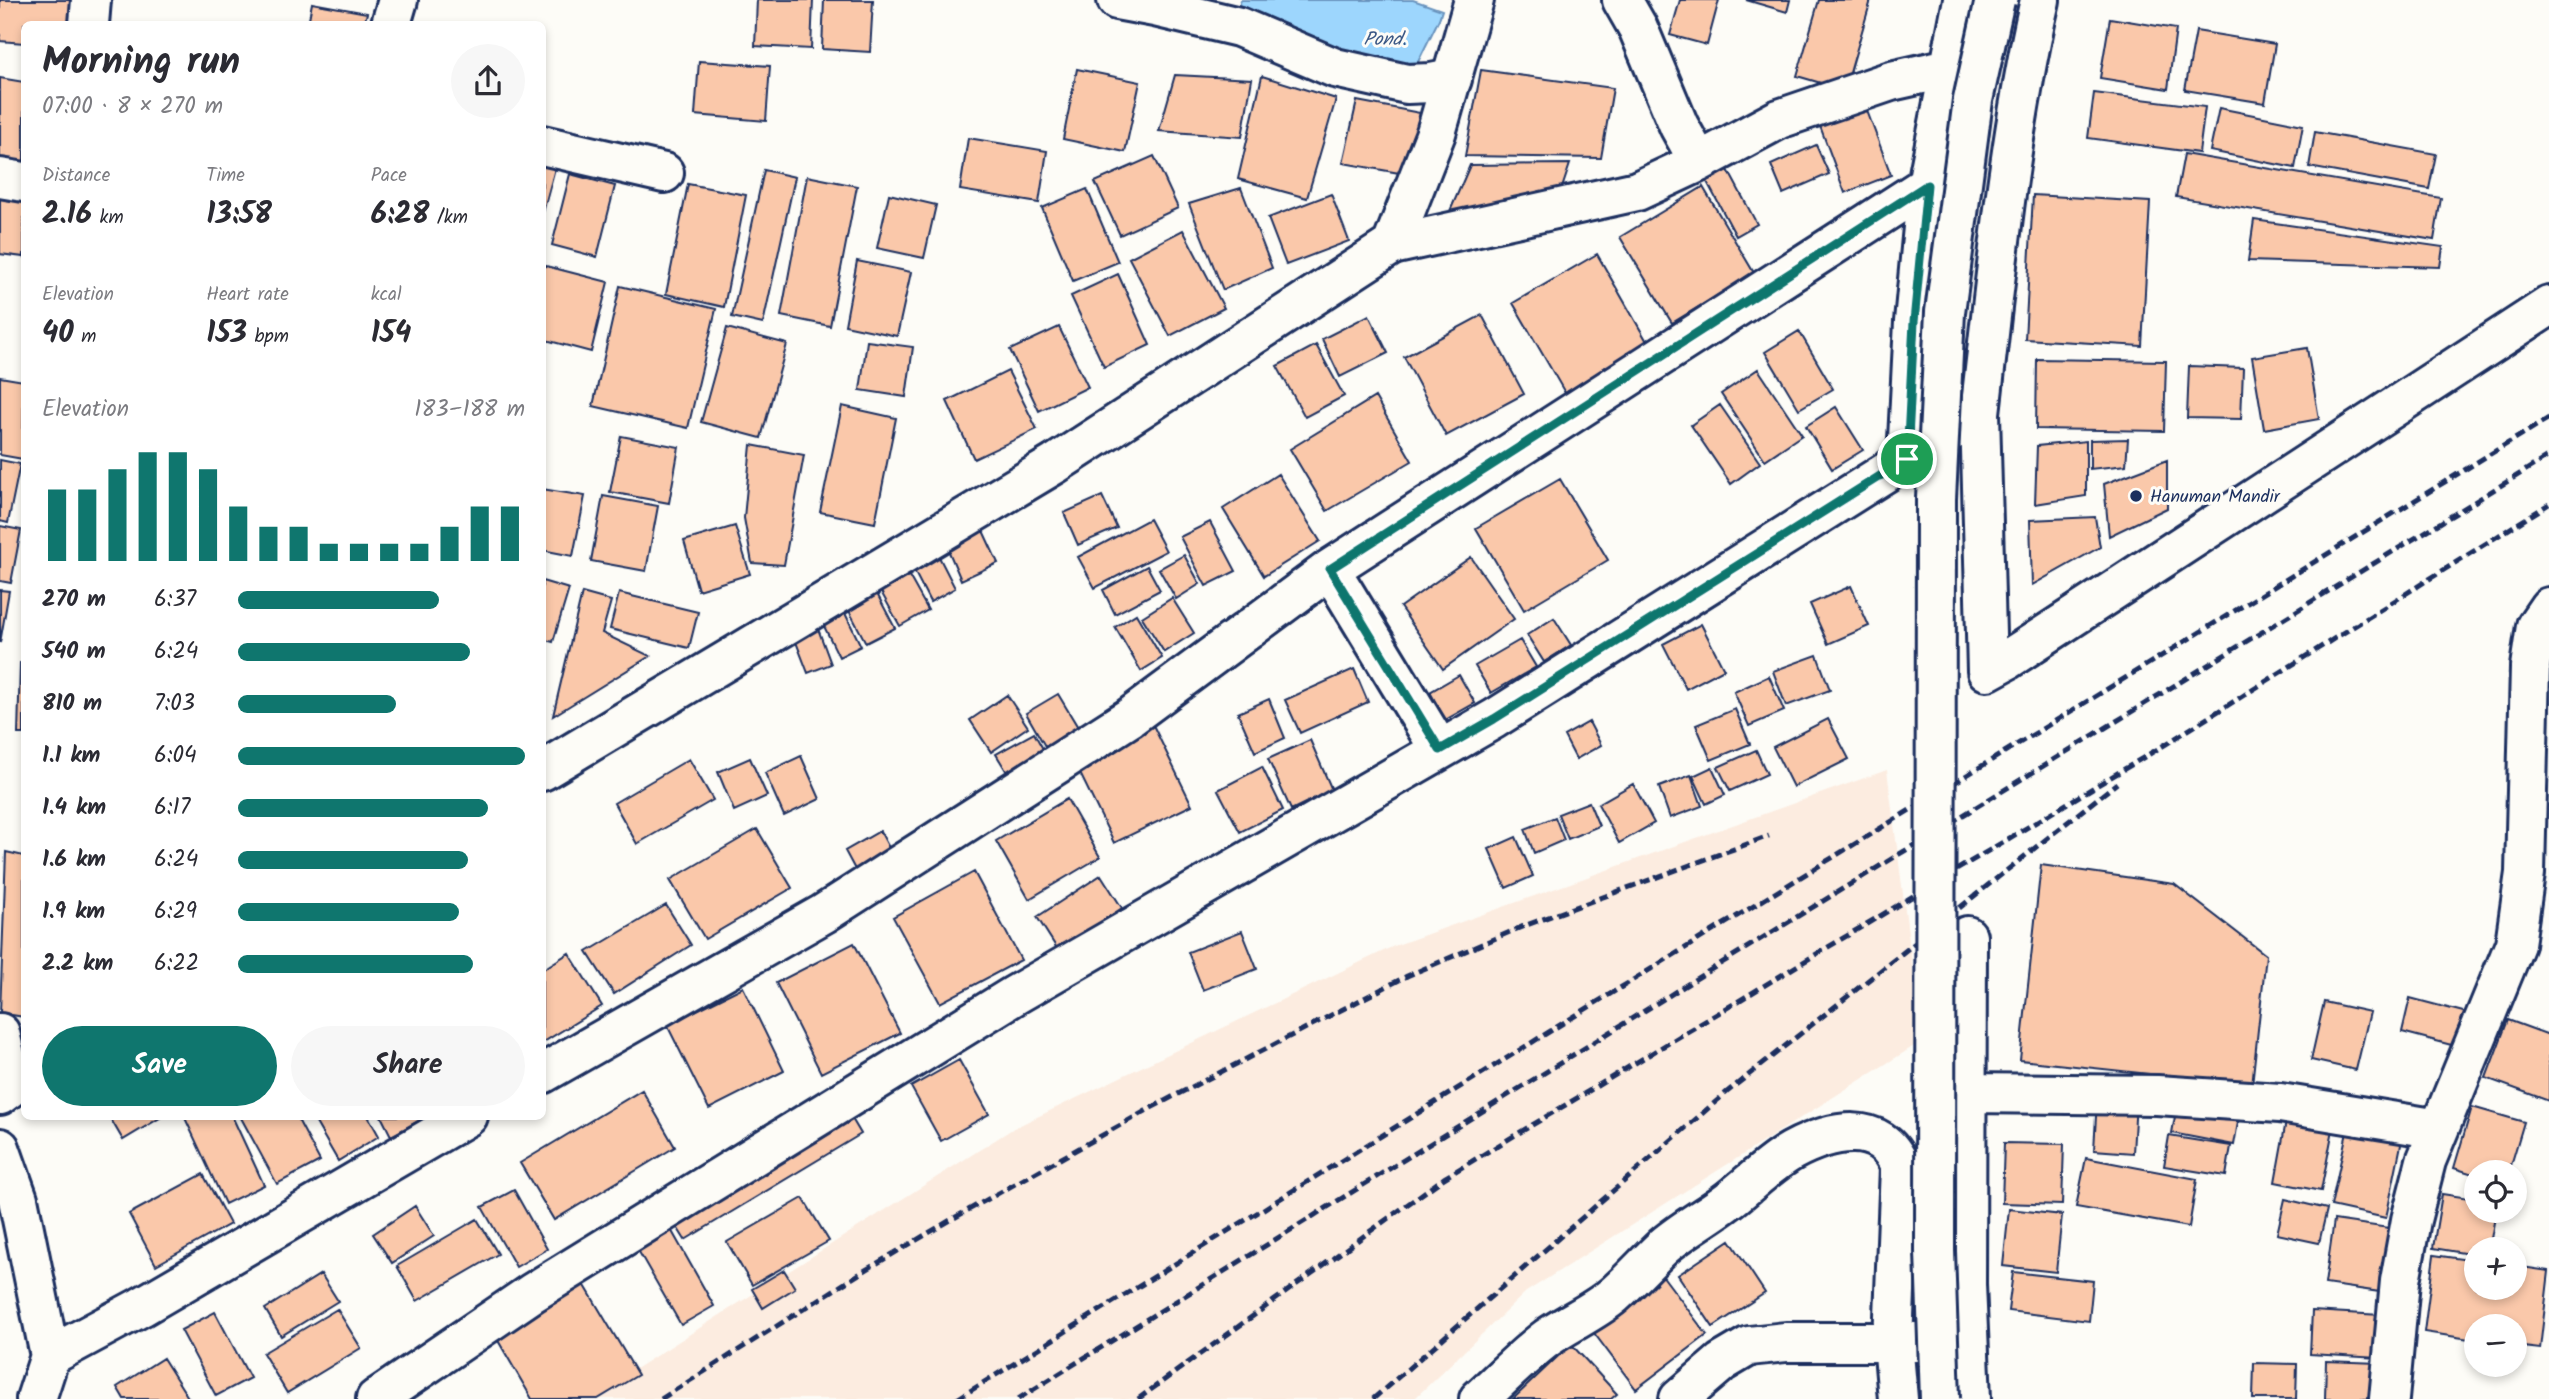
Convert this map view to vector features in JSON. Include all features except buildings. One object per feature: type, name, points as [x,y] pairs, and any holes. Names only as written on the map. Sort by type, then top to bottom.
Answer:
[{"type":"street","points":[[89,21],[91,0]]},
{"type":"street","points":[[392,21],[398,0]]},
{"type":"street","points":[[1116,0],[1155,6],[1239,27],[1335,68],[1407,84],[1452,79]]},
{"type":"street","points":[[1392,244],[1436,133],[1474,0]]},
{"type":"street","points":[[1622,0],[1638,28],[1679,126],[1699,162]]},
{"type":"street","points":[[1907,459],[1914,322],[1927,185],[1963,0]]},
{"type":"street","points":[[1940,1399],[1935,1251],[1936,499],[1945,312],[1973,100],[1995,0]]},
{"type":"street","points":[[2040,0],[2024,72],[2006,189],[1980,413],[1987,671],[2549,306]]},
{"type":"street","points":[[546,769],[1055,464],[1392,244],[1637,191],[1699,162],[1779,119],[1891,81],[1949,68]]},
{"type":"street","points":[[546,146],[664,173]]},
{"type":"street","points":[[0,178],[21,182]]},
{"type":"street","points":[[546,1072],[824,914],[1129,718],[1330,569],[1927,185]]},
{"type":"street","points":[[376,1399],[532,1293],[1015,995],[1506,712],[1980,413]]},
{"type":"street","points":[[1330,569],[1440,750]]},
{"type":"street","points":[[2389,1399],[2400,1282],[2410,1220],[2426,1161],[2515,944],[2525,873],[2530,667],[2536,626],[2549,607]]},
{"type":"street","points":[[1967,936],[1966,1284],[1971,1399]]},
{"type":"street","points":[[0,1033],[12,1086]]},
{"type":"street","points":[[1967,1093],[2157,1095],[2267,1102],[2339,1111],[2439,1129]]},
{"type":"street","points":[[50,1356],[141,1307],[461,1120]]},
{"type":"street","points":[[1479,1399],[1545,1339],[1612,1296],[1666,1245],[1731,1199],[1756,1176],[1791,1152],[1817,1140],[1846,1133],[1868,1133],[1886,1143],[1895,1154],[1900,1167],[1893,1342],[1898,1399]]},
{"type":"street","points":[[0,1148],[18,1199],[50,1356],[36,1399]]},
{"type":"street","points":[[1679,1399],[1722,1362],[1749,1346],[1786,1342],[1968,1343]]},
{"type":"shaded area","points":[[1887,770],[1922,1041],[1526,1292],[1414,1399],[588,1399],[1014,1128],[1394,946]]},
{"type":"water","name":"Pond.","points":[[1241,0],[1413,0],[1442,10],[1415,68],[1397,77],[1238,8]]},
{"type":"railway","points":[[957,1399],[1602,999],[2549,418]]},
{"type":"railway","points":[[1018,1399],[1707,972],[2549,456]]},
{"type":"railway","points":[[1138,1399],[1444,1178],[2166,744],[2549,504]]},
{"type":"railway","points":[[1373,1399],[1727,1092],[2117,783]]},
{"type":"railway","points":[[661,1399],[864,1271],[954,1218],[1151,1108],[1407,976],[1524,926],[1769,836]]},
{"type":"place","name":"Hanuman Mandir","points":[[2136,496]]},
{"type":"route","points":[[1927,185],[1914,322],[1907,459],[1494,719],[1440,750],[1330,569],[1927,185]]}]
